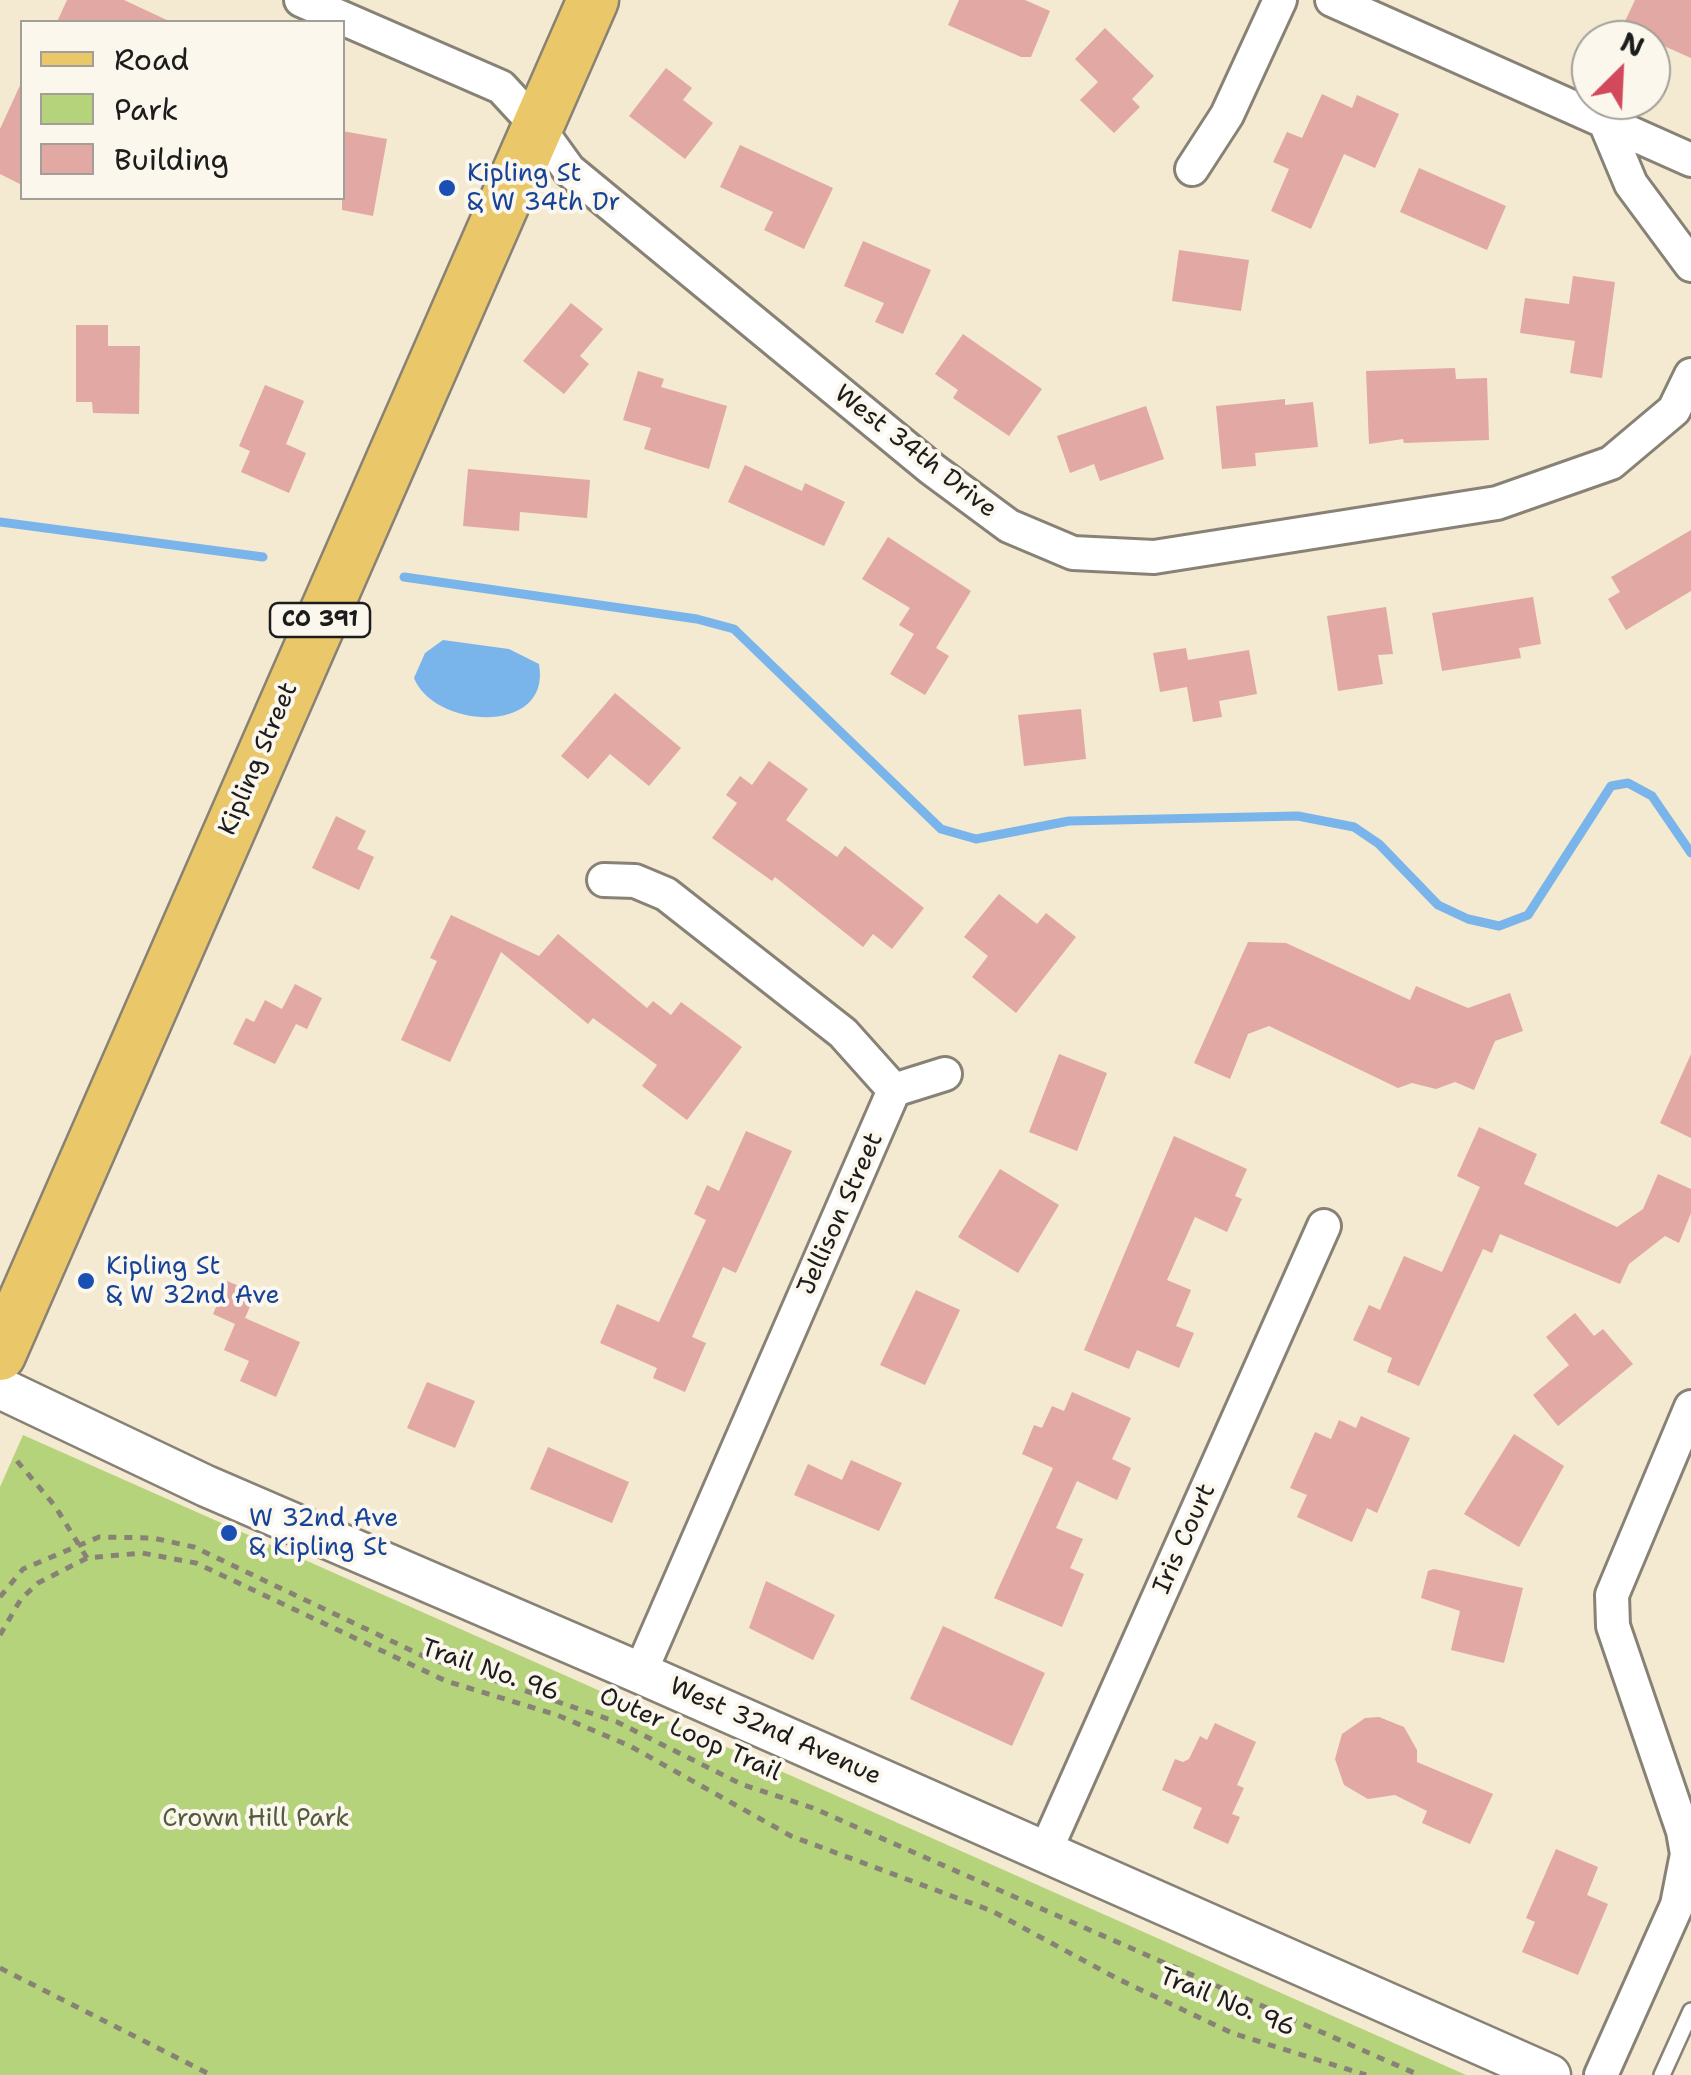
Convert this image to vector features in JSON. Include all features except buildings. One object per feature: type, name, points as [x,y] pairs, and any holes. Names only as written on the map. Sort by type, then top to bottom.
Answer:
[{"type":"main road","name":"Kipling Street","points":[[3,1339],[592,0]]},
{"type":"street","name":"West 34th Drive","points":[[302,0],[501,87],[538,126],[568,170],[932,469],[1008,526],[1073,552],[1154,557],[1497,503],[1611,463],[1674,410],[1691,374]]},
{"type":"street","points":[[1192,169],[1227,115],[1280,0]]},
{"type":"street","points":[[1332,0],[1691,160]]},
{"type":"street","points":[[1605,122],[1631,184],[1691,266]]},
{"type":"street","points":[[604,880],[634,882],[666,894],[843,1033],[894,1090],[945,1074]]},
{"type":"street","name":"Jellison Street","points":[[640,1673],[894,1090]]},
{"type":"street","name":"Iris Court","points":[[1045,1852],[1324,1226]]},
{"type":"street","name":"West 32nd Avenue","points":[[0,1388],[206,1486],[1550,2075]]},
{"type":"street","points":[[1601,2075],[1684,1882],[1684,1831],[1613,1626],[1612,1595],[1691,1408]]},
{"type":"lane","points":[[1662,2075],[1691,2011]]},
{"type":"path","points":[[16,1461],[87,1558]]},
{"type":"path","name":"Outer Loop Trail","points":[[0,1597],[23,1569],[78,1543],[99,1538],[153,1538],[221,1557],[423,1656],[616,1722],[741,1784],[813,1808],[1236,1998],[1419,2075]]},
{"type":"path","name":"Trail No. 96","points":[[0,1635],[21,1599],[38,1583],[87,1558],[142,1553],[196,1562],[446,1681],[557,1715],[630,1746],[791,1836],[992,1911],[1118,1979],[1232,2033],[1366,2075]]},
{"type":"path","points":[[0,1968],[211,2075]]},
{"type":"green space","name":"Crown Hill Park","points":[[23,1435],[1466,2075],[0,2075],[0,1487]]},
{"type":"water","points":[[443,640],[509,649],[539,664],[538,687],[528,704],[510,714],[466,715],[426,695],[414,678],[425,653]]},
{"type":"waterway","points":[[0,522],[263,557]]},
{"type":"waterway","points":[[404,577],[697,619],[734,629],[941,829],[976,839],[1069,821],[1298,816],[1354,827],[1379,844],[1438,905],[1468,919],[1499,926],[1528,915],[1611,786],[1628,783],[1652,796],[1691,853]]},
{"type":"place","name":"Kipling St & W 34th Dr","points":[[447,188]]},
{"type":"place","name":"Kipling St & W 32nd Ave","points":[[86,1281]]},
{"type":"place","name":"W 32nd Ave & Kipling St","points":[[229,1533]]}]
